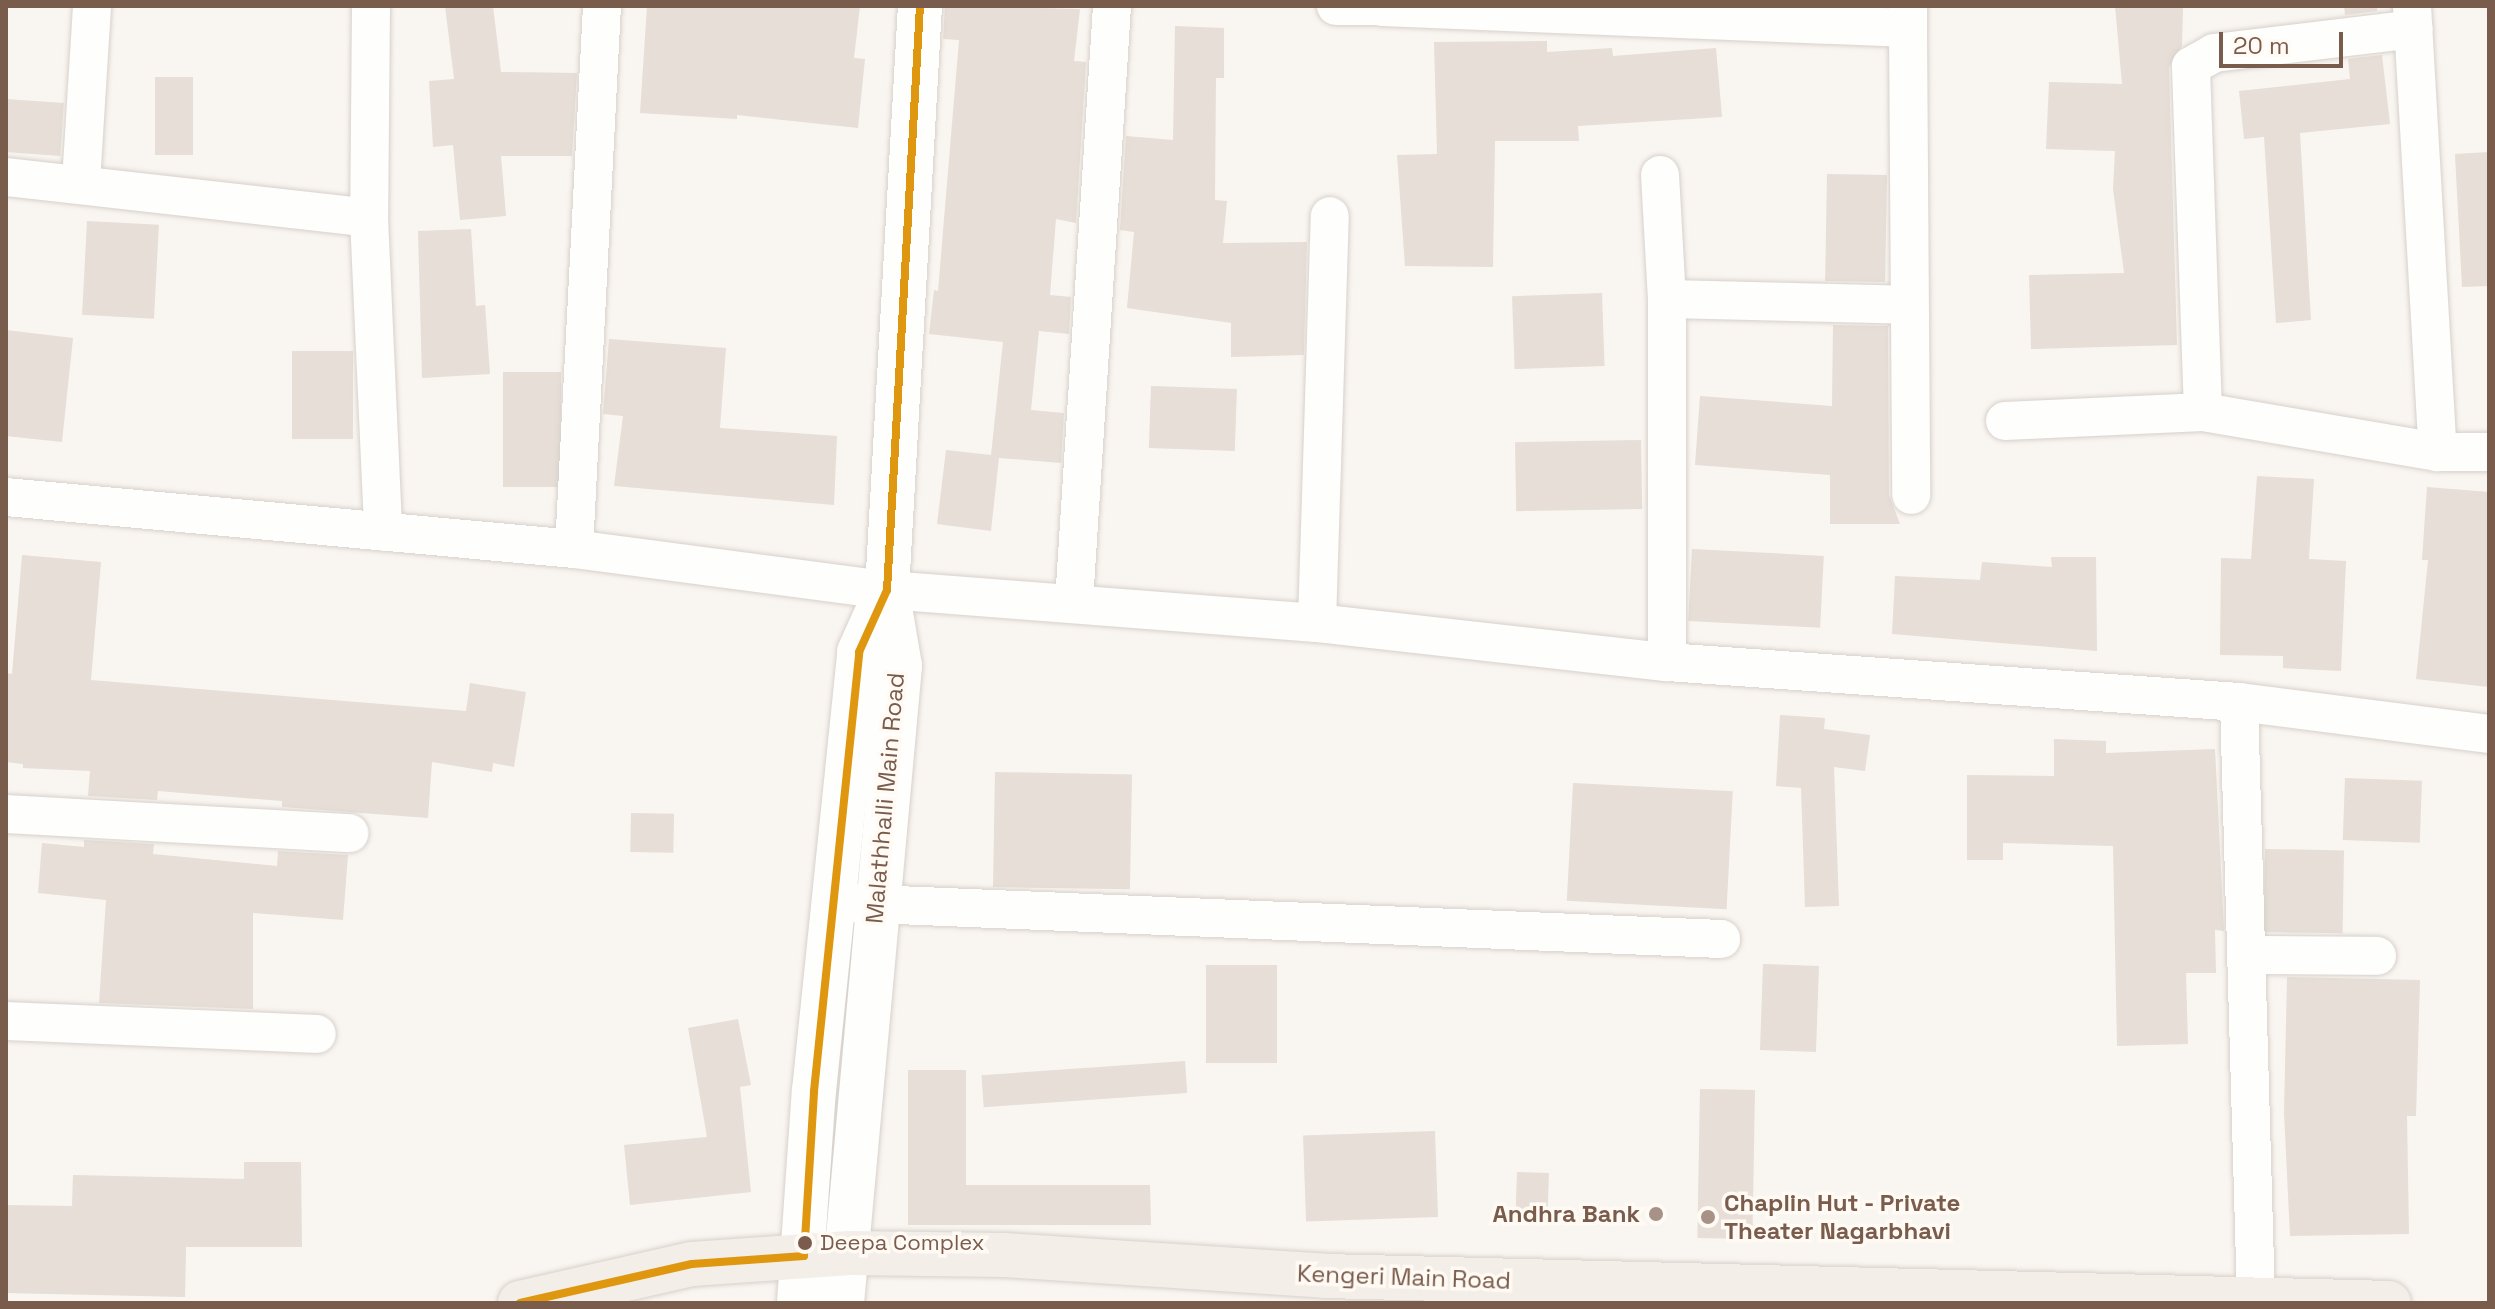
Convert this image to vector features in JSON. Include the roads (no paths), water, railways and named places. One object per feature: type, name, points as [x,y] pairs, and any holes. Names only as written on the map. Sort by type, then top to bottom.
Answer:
[{"type":"main road","points":[[799,1303],[854,903],[859,652],[887,590],[920,6]]},
{"type":"main road","name":"Malathhalli Main Road","points":[[842,1303],[850,1253],[854,903]]},
{"type":"main road","name":"Kengeri Main Road","points":[[520,1303],[692,1264],[850,1253],[1004,1255],[1325,1276],[2389,1303]]},
{"type":"street","points":[[81,182],[92,6]]},
{"type":"street","points":[[371,6],[369,218],[383,532]]},
{"type":"street","points":[[574,549],[602,6]]},
{"type":"street","points":[[1074,602],[1112,6]]},
{"type":"street","points":[[1336,6],[1908,17],[1911,495]]},
{"type":"street","points":[[2203,412],[2191,66],[2214,53],[2413,17],[2438,452]]},
{"type":"street","points":[[1660,175],[1667,299],[1667,662]]},
{"type":"street","points":[[6,177],[81,182],[369,218]]},
{"type":"street","points":[[1317,623],[1330,216]]},
{"type":"street","points":[[1667,299],[1908,305]]},
{"type":"street","points":[[2005,421],[2203,412],[2438,452],[2489,452]]},
{"type":"street","points":[[6,497],[574,549],[887,590],[1317,623],[1667,662],[2239,702],[2489,734]]},
{"type":"street","points":[[2239,702],[2256,1299]]},
{"type":"street","points":[[6,814],[349,833]]},
{"type":"street","points":[[854,903],[1721,939]]},
{"type":"street","points":[[2246,955],[2377,956]]},
{"type":"street","points":[[6,1021],[317,1034]]},
{"type":"place","name":"Andhra Bank","points":[[1656,1214]]},
{"type":"place","name":"Chaplin Hut - Private Theater Nagarbhavi","points":[[1708,1217]]},
{"type":"place","name":"Deepa Complex","points":[[805,1243]]}]
